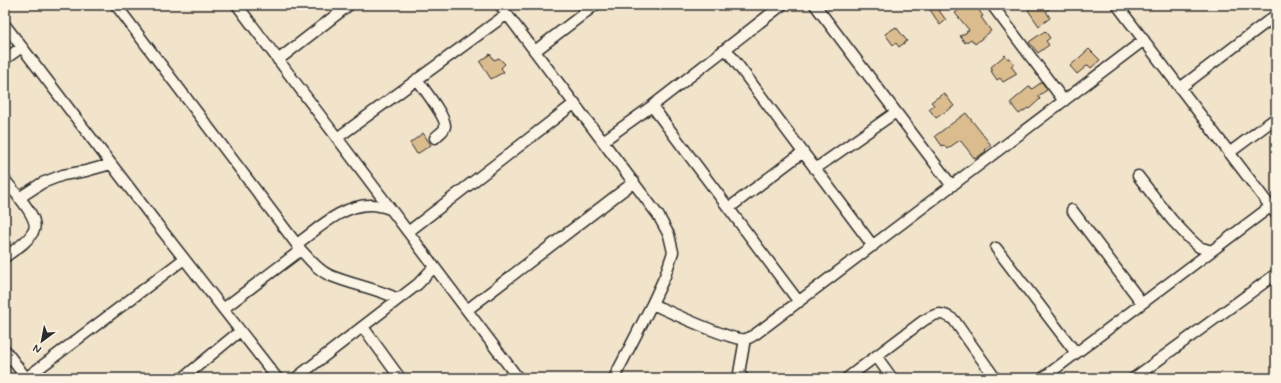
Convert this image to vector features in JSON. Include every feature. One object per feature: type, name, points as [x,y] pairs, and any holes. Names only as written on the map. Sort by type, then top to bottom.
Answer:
[{"type":"street","points":[[116,5],[299,247],[313,262],[328,274],[384,292],[398,299]]},
{"type":"street","points":[[237,5],[518,378]]},
{"type":"street","points":[[278,60],[349,5]]},
{"type":"street","points":[[500,5],[634,182],[658,215],[669,235],[673,252],[665,276],[614,378]]},
{"type":"street","points":[[535,51],[595,5]]},
{"type":"street","points":[[815,5],[952,186]]},
{"type":"street","points":[[992,5],[1064,101]]},
{"type":"street","points":[[1043,378],[1211,251],[1273,211],[1120,6]]},
{"type":"street","points":[[603,141],[652,106],[726,49],[777,7]]},
{"type":"street","points":[[337,138],[507,14]]},
{"type":"street","points":[[1180,88],[1276,15]]},
{"type":"street","points":[[5,25],[277,378]]},
{"type":"street","points":[[652,304],[716,332],[745,340],[799,302],[1144,40]]},
{"type":"street","points":[[5,59],[22,47]]},
{"type":"street","points":[[726,49],[872,246]]},
{"type":"street","points":[[417,79],[443,117],[445,125],[444,130],[435,138]]},
{"type":"street","points":[[408,232],[575,103]]},
{"type":"street","points":[[652,106],[799,302]]},
{"type":"street","points":[[815,169],[896,112]]},
{"type":"street","points":[[1230,153],[1276,118]]},
{"type":"street","points":[[729,208],[803,152]]},
{"type":"street","points":[[19,198],[42,183],[63,175],[86,171],[111,164]]},
{"type":"street","points":[[1138,176],[1172,220],[1190,239],[1199,247],[1211,251]]},
{"type":"street","points":[[5,180],[32,215],[36,224],[34,231],[28,239],[5,257]]},
{"type":"street","points":[[467,310],[634,182]]},
{"type":"street","points":[[223,309],[341,212],[357,206],[373,205],[390,209]]},
{"type":"street","points":[[1072,210],[1142,303]]},
{"type":"street","points":[[996,248],[1076,353]]},
{"type":"street","points":[[5,350],[26,378],[184,259]]},
{"type":"street","points":[[296,378],[418,284],[434,267]]},
{"type":"street","points":[[1141,376],[1276,274]]},
{"type":"street","points":[[847,378],[934,314],[945,314],[954,320],[995,378]]},
{"type":"street","points":[[363,327],[400,378]]},
{"type":"street","points":[[183,378],[240,331]]},
{"type":"street","points":[[743,378],[739,373],[745,340]]},
{"type":"street","points":[[876,356],[892,378]]},
{"type":"building","points":[[927,5],[935,5],[946,20],[940,25]]},
{"type":"building","points":[[966,5],[975,5],[991,31],[975,44],[971,39],[965,43],[960,36],[969,30],[955,13]]},
{"type":"building","points":[[1028,5],[1054,5],[1046,11],[1050,18],[1039,26],[1028,10],[1030,8]]},
{"type":"building","points":[[896,27],[907,41],[899,47],[896,43],[893,45],[885,34]]},
{"type":"building","points":[[1045,31],[1050,38],[1046,41],[1049,45],[1038,53],[1029,42]]},
{"type":"building","points":[[1089,49],[1100,60],[1091,68],[1088,65],[1077,74],[1070,66]]},
{"type":"building","points":[[490,54],[494,60],[499,58],[505,64],[501,68],[504,72],[491,79],[480,62]]},
{"type":"building","points":[[1005,55],[1008,59],[1010,58],[1014,64],[1011,66],[1017,74],[1003,82],[1000,78],[997,80],[991,71],[993,70],[991,67]]},
{"type":"building","points":[[1042,82],[1047,90],[1038,96],[1040,99],[1029,109],[1028,108],[1019,114],[1010,103],[1030,86],[1032,89]]},
{"type":"building","points":[[944,93],[954,106],[936,118],[929,109],[934,105],[931,102]]},
{"type":"building","points":[[966,113],[991,145],[985,150],[986,151],[975,159],[960,140],[947,149],[944,145],[942,146],[935,136]]},
{"type":"building","points":[[423,133],[431,145],[417,154],[410,143]]}]
